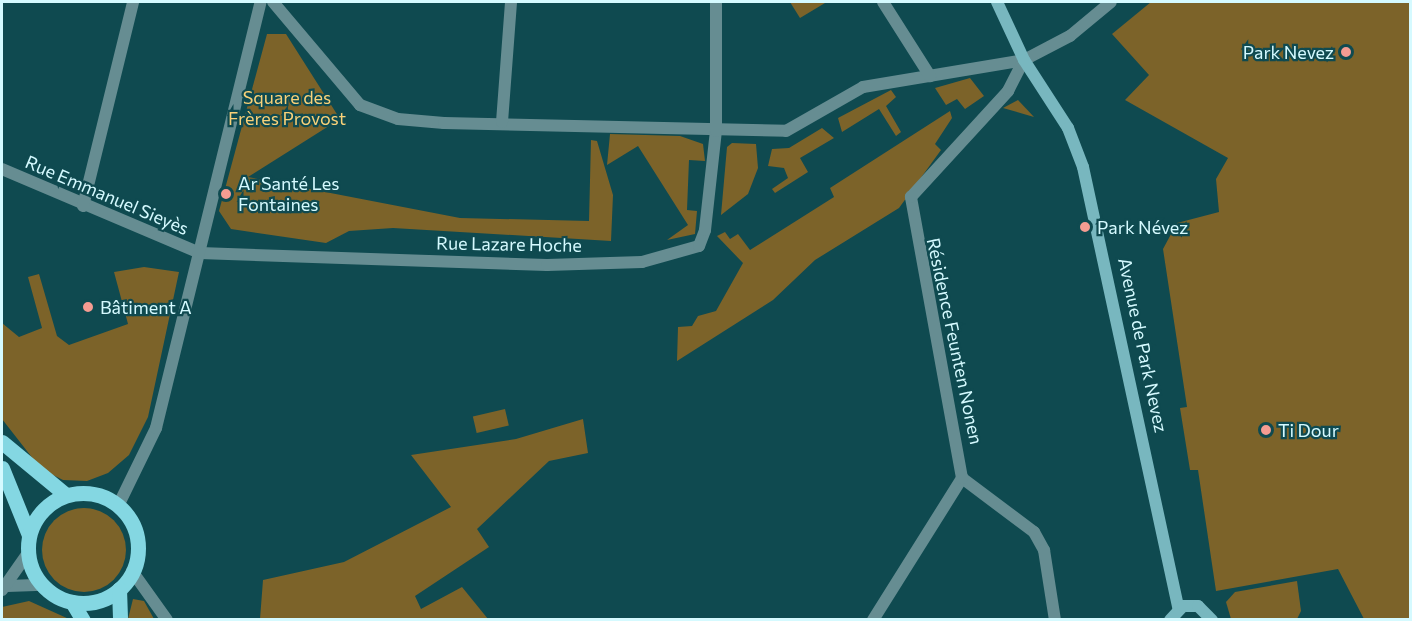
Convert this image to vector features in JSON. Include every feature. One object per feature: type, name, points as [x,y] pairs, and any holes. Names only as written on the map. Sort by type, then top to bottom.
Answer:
[{"type":"main road","points":[[2,442],[66,495],[103,496],[118,506],[136,536],[132,571],[119,589],[89,602],[72,602]]},
{"type":"main road","points":[[2,468],[29,535]]},
{"type":"main road","points":[[66,495],[37,517],[29,535],[28,553],[43,585],[72,602],[83,620]]},
{"type":"main road","points":[[119,589],[120,620]]},
{"type":"street","points":[[83,206],[133,2]]},
{"type":"street","points":[[118,506],[156,428],[261,2]]},
{"type":"street","points":[[273,2],[360,105],[398,119],[716,131],[786,131],[863,87],[1024,60],[1070,36],[1111,2]]},
{"type":"street","points":[[502,122],[511,2]]},
{"type":"street","points":[[716,2],[716,131]]},
{"type":"street","points":[[883,2],[930,76]]},
{"type":"street","name":"Avenue de Park Nevez","points":[[997,2],[1024,60],[1068,128],[1083,167],[1179,610]]},
{"type":"street","name":"Résidence Feunten Nonen","points":[[962,478],[910,212],[916,187],[1008,91],[1024,60]]},
{"type":"street","name":"Rue Lazare Hoche","points":[[200,253],[547,265],[642,262],[699,246],[712,204],[716,131]]},
{"type":"street","name":"Rue Emmanuel Sieyès","points":[[2,169],[83,206],[200,253]]},
{"type":"street","points":[[873,620],[962,478],[1034,532],[1044,550],[1054,620]]},
{"type":"street","points":[[4,588],[28,553]]},
{"type":"street","points":[[132,571],[167,620]]},
{"type":"street","points":[[4,588],[43,585]]},
{"type":"street","points":[[1170,620],[1179,610],[1198,606],[1212,620]]},
{"type":"green space","points":[[790,2],[825,2],[825,3],[800,18]]},
{"type":"green space","points":[[1151,2],[1410,2],[1410,619],[1364,619],[1338,569],[1216,591],[1198,470],[1190,470],[1180,408],[1187,407],[1163,249],[1177,223],[1219,212],[1216,179],[1228,158],[1125,100],[1149,75],[1112,34]]},
{"type":"green space","name":"Square des Frères Provost","points":[[267,34],[286,34],[340,119],[248,177],[460,218],[589,221],[591,140],[597,141],[613,195],[611,241],[393,228],[349,231],[326,243],[231,229],[219,211]]},
{"type":"green space","points":[[970,78],[984,96],[965,109],[957,99],[946,105],[935,88]]},
{"type":"green space","points":[[891,90],[896,97],[886,106],[901,132],[896,136],[879,109],[842,132],[838,118]]},
{"type":"green space","points":[[1018,100],[1034,117],[1003,108]]},
{"type":"green space","points":[[950,111],[952,118],[935,144],[941,150],[899,208],[815,260],[773,300],[677,361],[678,327],[692,326],[698,316],[716,311],[743,263],[717,236],[725,232],[730,239],[738,234],[750,250],[834,197],[830,188]]},
{"type":"green space","points":[[822,128],[834,138],[800,158],[808,172],[775,193],[772,189],[788,178],[784,168],[768,166],[772,149],[789,148]]},
{"type":"green space","points":[[610,134],[680,136],[703,144],[705,161],[689,160],[687,210],[697,211],[695,234],[667,240],[688,225],[638,146],[607,165]]},
{"type":"green space","points":[[732,143],[756,144],[758,168],[748,194],[721,215],[727,147]]},
{"type":"green space","points":[[144,267],[179,272],[148,417],[129,455],[108,473],[87,481],[63,480],[41,469],[2,419],[2,323],[19,337],[42,328],[28,277],[39,274],[57,336],[69,345],[128,324],[114,272]]},
{"type":"green space","points":[[505,409],[509,426],[477,433],[473,416]]},
{"type":"green space","points":[[583,419],[588,453],[549,461],[477,529],[489,547],[415,596],[421,609],[462,587],[488,619],[260,619],[263,580],[344,562],[451,507],[411,455],[516,439]]},
{"type":"green space","points":[[84,508],[107,515],[119,527],[126,550],[119,573],[107,585],[84,592],[61,585],[49,573],[42,550],[49,527],[61,515]]},
{"type":"green space","points":[[1297,581],[1301,611],[1297,619],[1231,619],[1226,602],[1235,592]]},
{"type":"green space","points":[[133,599],[144,601],[154,619],[128,619]]},
{"type":"green space","points":[[29,601],[69,619],[2,619],[2,607]]},
{"type":"place","name":"Park Nevez","points":[[1346,52]]},
{"type":"place","name":"Ar Santé Les Fontaines","points":[[226,194]]},
{"type":"place","name":"Park Névez","points":[[1085,227]]},
{"type":"place","name":"Bâtiment A","points":[[88,307]]},
{"type":"place","name":"Ti Dour","points":[[1266,430]]}]
